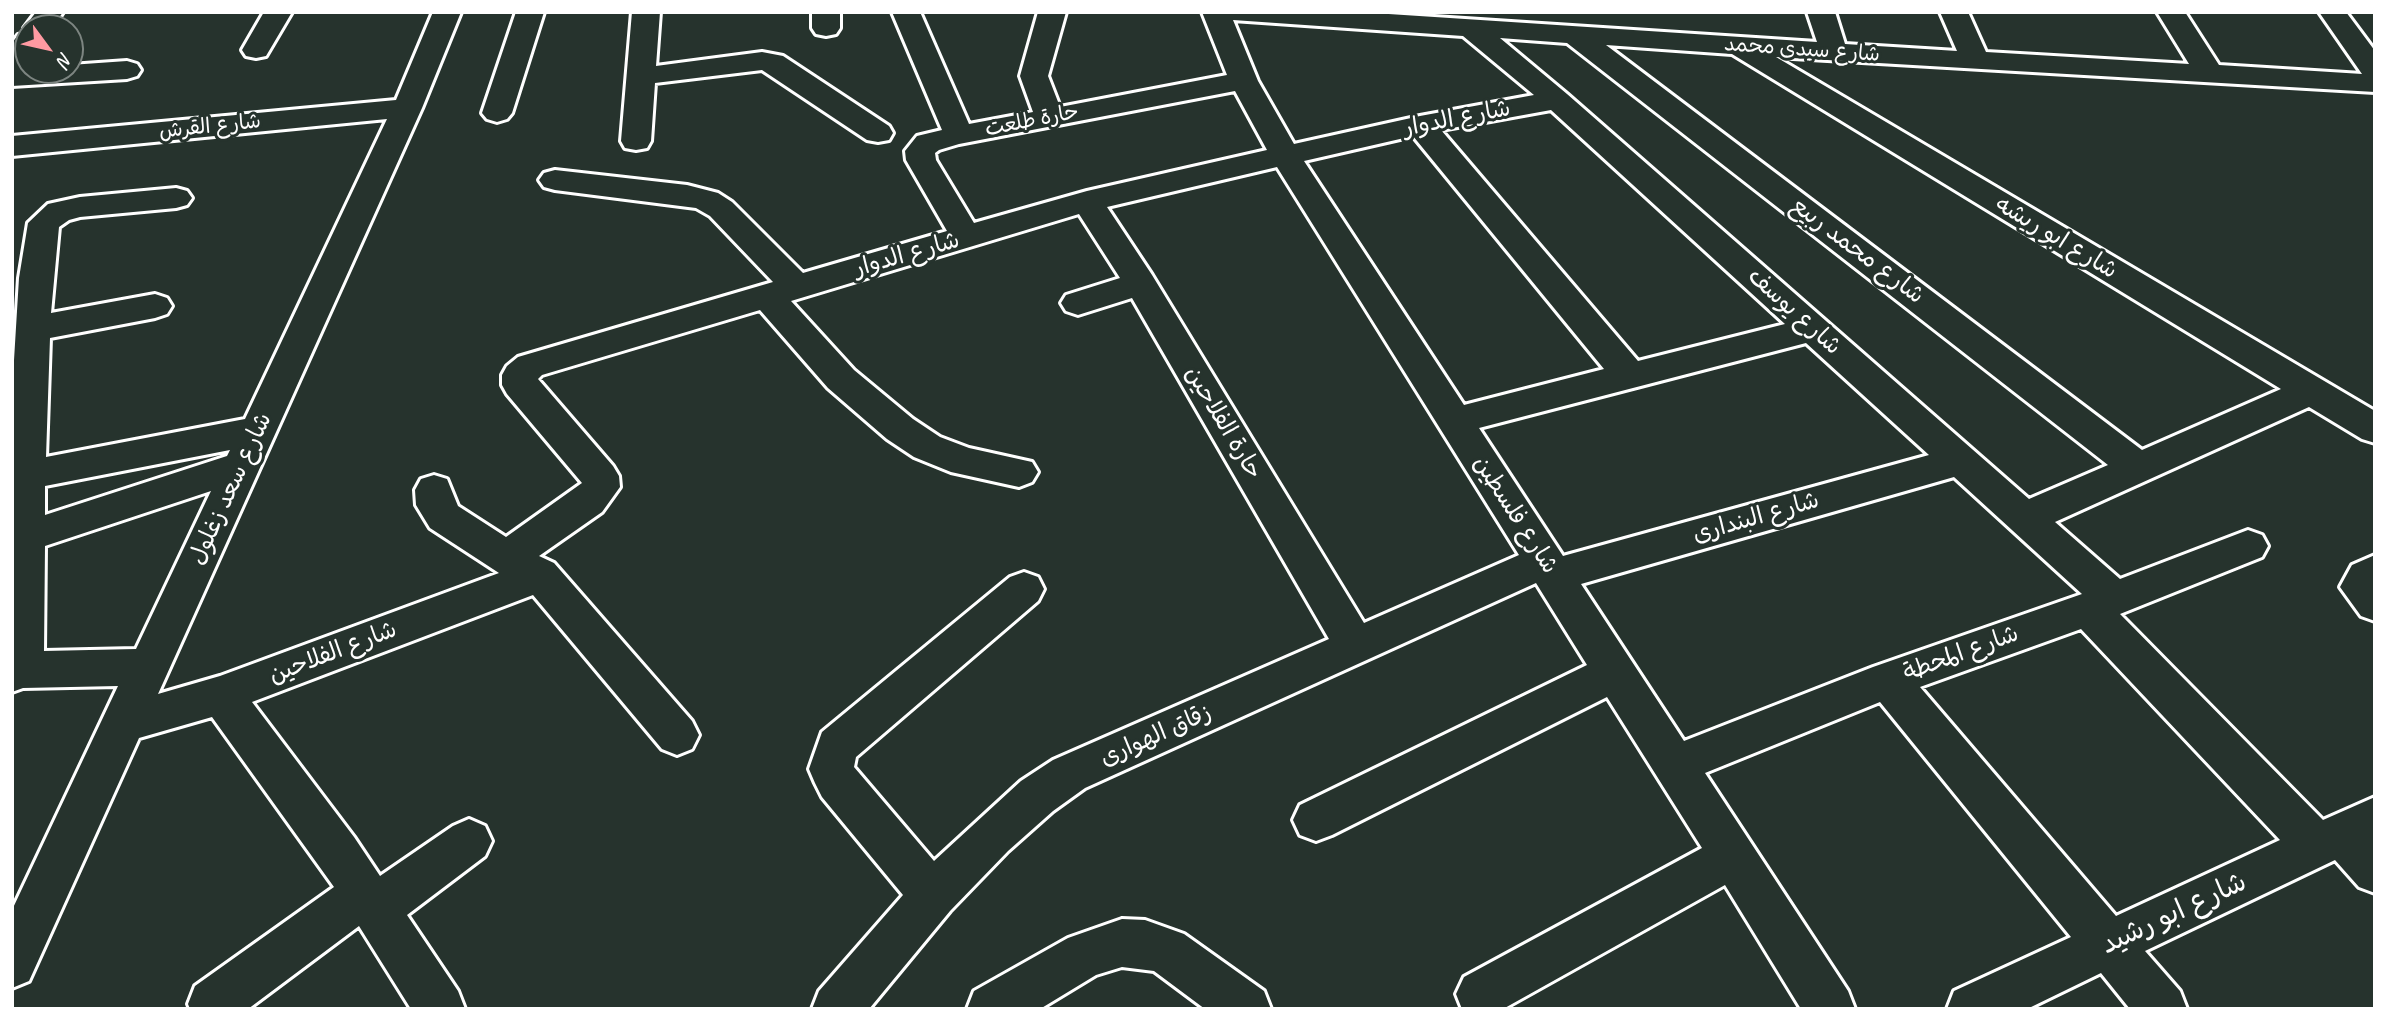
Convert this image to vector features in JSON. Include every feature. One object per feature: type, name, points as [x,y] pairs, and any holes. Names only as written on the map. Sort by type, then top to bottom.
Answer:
[{"type":"street","points":[[257,50],[278,12]]},
{"type":"street","name":"شارع سعد زغلول","points":[[12,964],[407,107],[447,12]]},
{"type":"street","points":[[497,113],[530,12]]},
{"type":"street","points":[[636,141],[646,12]]},
{"type":"street","points":[[906,12],[959,135]]},
{"type":"street","points":[[1050,117],[1034,76],[1052,12]]},
{"type":"street","name":"شارع فلسطين","points":[[1216,12],[1244,81],[1285,155],[1830,1009]]},
{"type":"street","name":"شارع سيدى محمد","points":[[1230,12],[1834,52],[2375,83]]},
{"type":"street","points":[[1635,12],[1689,42]]},
{"type":"street","points":[[1821,12],[1834,52]]},
{"type":"street","points":[[1954,12],[1975,60]]},
{"type":"street","points":[[2171,12],[2210,74]]},
{"type":"street","points":[[2332,12],[2375,71]]},
{"type":"street","name":"شارع يوسف","points":[[1471,28],[1556,100],[2025,518],[2101,604],[2344,833],[2375,870]]},
{"type":"street","name":"شارع محمد ربيع","points":[[1575,35],[2139,468]]},
{"type":"street","name":"شارع ابو ريشه","points":[[1738,46],[2375,429]]},
{"type":"street","points":[[642,76],[762,61],[773,62],[878,133]]},
{"type":"street","points":[[12,77],[127,69]]},
{"type":"street","name":"حارة طلعت","points":[[966,237],[921,160],[920,151],[928,143],[1244,81]]},
{"type":"street","name":"شارع الدوار","points":[[523,566],[601,487],[600,476],[520,385],[520,375],[530,366],[1087,201],[1420,125],[1556,100]]},
{"type":"street","name":"شارع القرش","points":[[12,146],[407,107]]},
{"type":"street","points":[[1420,125],[1630,376]]},
{"type":"street","points":[[555,180],[687,195],[707,200],[720,209],[782,292],[841,379],[900,429],[927,447],[964,462],[1018,472]]},
{"type":"street","points":[[150,667],[17,672],[18,539],[26,475],[33,329],[24,279],[44,223],[59,211],[176,198]]},
{"type":"street","name":"حارة الفلاحين","points":[[1087,201],[1140,283],[1356,647]]},
{"type":"street","points":[[1078,303],[1140,283]]},
{"type":"street","points":[[33,329],[155,306]]},
{"type":"street","points":[[1455,421],[1813,329]]},
{"type":"street","points":[[2025,518],[2311,391]]},
{"type":"street","points":[[26,475],[259,429]]},
{"type":"street","name":"شارع البندارى","points":[[1549,568],[1959,461]]},
{"type":"street","points":[[18,539],[242,466]]},
{"type":"street","points":[[434,490],[435,505],[444,517],[523,566],[677,736]]},
{"type":"street","name":"شارع المحطة","points":[[1674,765],[1888,680],[2101,604],[2248,546]]},
{"type":"street","name":"شارع الفلاحين","points":[[123,723],[221,695],[523,566]]},
{"type":"street","name":"زقاق الهوارى","points":[[837,1009],[933,895],[992,836],[1037,796],[1069,774],[1356,647],[1549,568]]},
{"type":"street","points":[[2375,571],[2360,587],[2375,604]]},
{"type":"street","points":[[933,895],[838,782],[831,769],[834,758],[838,746],[1024,589]]},
{"type":"street","points":[[1316,820],[1615,672]]},
{"type":"street","points":[[1888,680],[2162,1009]]},
{"type":"street","points":[[221,695],[338,853],[440,1009]]},
{"type":"street","name":"شارع ابو رشيد","points":[[1972,1009],[2344,833]]},
{"type":"street","points":[[214,1004],[370,901],[469,841]]},
{"type":"street","points":[[1480,993],[1732,856]]},
{"type":"street","points":[[992,1009],[1085,956],[1122,943],[1145,944],[1167,951],[1246,1009]]}]
